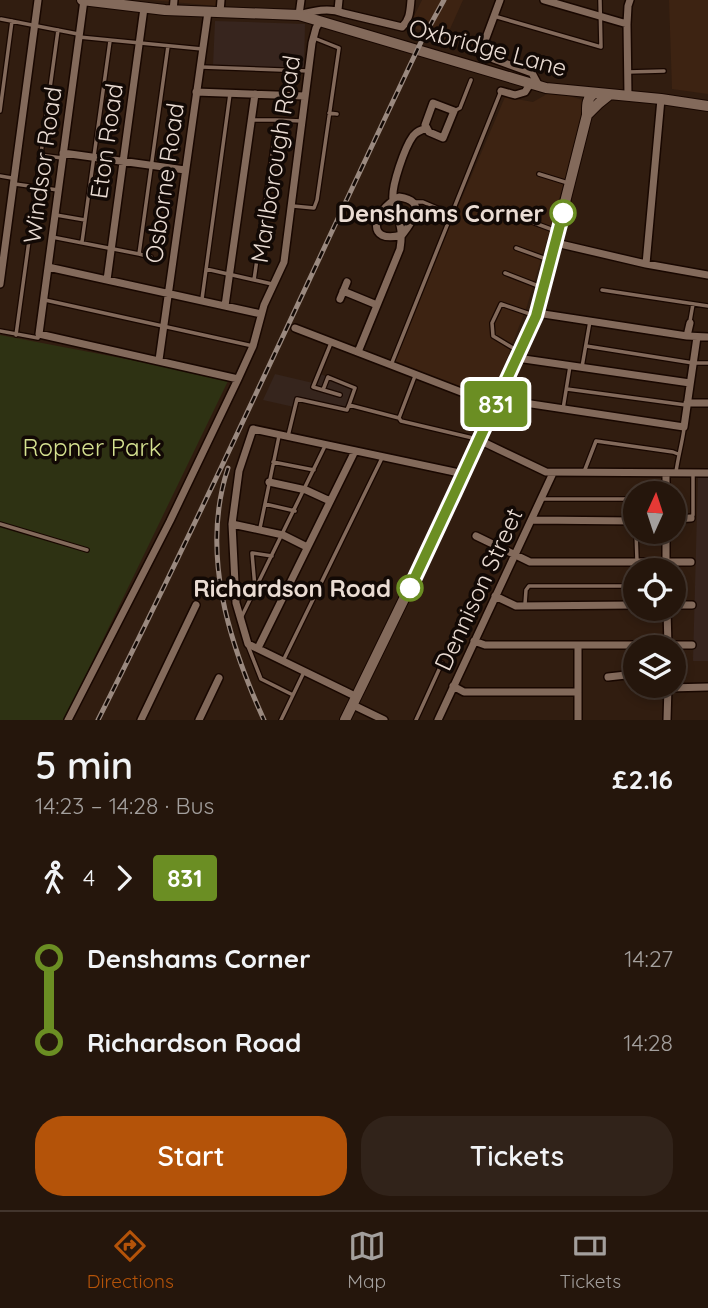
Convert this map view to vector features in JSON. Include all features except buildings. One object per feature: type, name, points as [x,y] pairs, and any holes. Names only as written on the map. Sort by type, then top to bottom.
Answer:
[{"type":"street","points":[[0,284],[38,0]]},
{"type":"street","name":"Oxbridge Lane","points":[[83,0],[144,8],[174,5],[208,12],[320,15],[535,85],[566,91],[708,106]]},
{"type":"street","name":"Windsor Road","points":[[38,334],[83,0]]},
{"type":"street","points":[[220,12],[221,0]]},
{"type":"street","points":[[299,15],[301,0]]},
{"type":"street","points":[[338,10],[340,0]]},
{"type":"street","points":[[320,15],[338,10],[402,27],[407,22],[411,0]]},
{"type":"street","points":[[500,0],[480,54],[532,73],[535,85],[514,95],[501,91]]},
{"type":"street","points":[[544,0],[627,24]]},
{"type":"street","points":[[628,96],[627,24],[630,0]]},
{"type":"street","name":"Eton Road","points":[[107,279],[144,8]]},
{"type":"street","name":"Osborne Road","points":[[159,360],[208,12]]},
{"type":"street","name":"Marlborough Road","points":[[68,720],[170,521],[238,379],[253,346],[261,314],[284,262],[305,96],[320,15]]},
{"type":"street","points":[[566,91],[587,115]]},
{"type":"street","points":[[196,92],[305,96]]},
{"type":"street","points":[[345,720],[464,474],[536,314],[587,115],[587,103],[594,93]]},
{"type":"street","points":[[225,306],[255,94]]},
{"type":"street","points":[[587,115],[610,94]]},
{"type":"street","points":[[646,264],[661,99]]},
{"type":"street","points":[[433,103],[454,111],[447,139],[429,132],[425,125],[433,103]]},
{"type":"street","points":[[358,352],[400,249],[402,236],[393,200],[395,180],[410,141],[419,130],[427,128]]},
{"type":"street","points":[[63,156],[94,157],[185,170]]},
{"type":"street","points":[[399,197],[414,202],[415,214],[402,236],[394,238],[383,235],[376,223],[387,204],[399,197]]},
{"type":"street","points":[[557,237],[646,264],[708,275]]},
{"type":"street","points":[[48,267],[261,314]]},
{"type":"street","points":[[340,299],[347,282]]},
{"type":"street","points":[[343,291],[377,305]]},
{"type":"street","points":[[536,314],[708,337]]},
{"type":"street","points":[[687,336],[690,323]]},
{"type":"street","points":[[295,328],[496,402],[684,427],[697,337]]},
{"type":"street","points":[[38,334],[238,379]]},
{"type":"street","points":[[519,355],[570,366],[690,383]]},
{"type":"street","points":[[687,404],[708,403]]},
{"type":"street","points":[[384,720],[304,671],[248,644],[236,603],[232,524],[239,471],[253,429],[464,474]]},
{"type":"street","points":[[479,440],[546,472],[708,473]]},
{"type":"street","points":[[258,648],[355,450]]},
{"type":"street","name":"Dennison Street","points":[[438,720],[553,473]]},
{"type":"street","points":[[666,473],[666,481]]},
{"type":"street","points":[[269,482],[305,490],[330,501]]},
{"type":"street","points":[[686,518],[691,518]]},
{"type":"street","points":[[532,520],[623,520]]},
{"type":"street","points":[[232,524],[283,535],[307,547]]},
{"type":"street","points":[[476,536],[530,562],[623,563]]},
{"type":"street","points":[[686,563],[691,562]]},
{"type":"street","points":[[495,596],[516,606],[525,607],[623,606]]},
{"type":"street","points":[[141,720],[196,605]]},
{"type":"street","points":[[686,605],[692,605]]},
{"type":"street","points":[[474,641],[485,645],[623,645]]},
{"type":"street","points":[[578,645],[578,720]]},
{"type":"street","points":[[686,645],[692,645]]},
{"type":"street","points":[[608,677],[623,675]]},
{"type":"street","points":[[199,720],[219,678]]},
{"type":"street","points":[[453,686],[464,691],[578,692]]},
{"type":"street","points":[[686,688],[708,687]]},
{"type":"street","points":[[667,720],[668,698]]},
{"type":"lane","points":[[494,16],[601,47],[600,0]]},
{"type":"lane","points":[[1,19],[110,41],[203,48]]},
{"type":"lane","points":[[0,111],[12,21]]},
{"type":"lane","points":[[16,335],[58,30]]},
{"type":"lane","points":[[291,205],[314,208],[317,201],[339,48],[314,38]]},
{"type":"lane","points":[[82,242],[110,41]]},
{"type":"lane","points":[[139,254],[168,46]]},
{"type":"lane","points":[[200,67],[309,71]]},
{"type":"lane","points":[[628,72],[664,71]]},
{"type":"lane","points":[[454,111],[460,108],[471,80]]},
{"type":"lane","points":[[391,365],[501,91]]},
{"type":"lane","points":[[202,300],[230,94]]},
{"type":"lane","points":[[425,100],[433,103]]},
{"type":"lane","points":[[330,113],[337,114]]},
{"type":"lane","points":[[252,120],[302,121]]},
{"type":"lane","points":[[254,280],[277,120]]},
{"type":"lane","points":[[40,155],[63,156]]},
{"type":"lane","points":[[539,174],[570,184]]},
{"type":"lane","points":[[0,176],[35,187],[58,190]]},
{"type":"lane","points":[[414,202],[423,202],[444,211]]},
{"type":"lane","points":[[55,215],[85,220]]},
{"type":"lane","points":[[524,219],[557,237]]},
{"type":"lane","points":[[52,237],[151,257]]},
{"type":"lane","points":[[516,248],[551,261]]},
{"type":"lane","points":[[206,269],[273,284]]},
{"type":"lane","points":[[505,273],[543,288]]},
{"type":"lane","points":[[602,290],[708,306]]},
{"type":"lane","points":[[43,300],[253,346]]},
{"type":"lane","points":[[519,355],[493,336],[492,323],[500,305],[504,304],[536,314]]},
{"type":"lane","points":[[690,323],[693,304]]},
{"type":"lane","points":[[582,367],[590,321]]},
{"type":"lane","points":[[0,331],[38,338],[38,334]]},
{"type":"lane","points":[[331,342],[313,387],[340,395]]},
{"type":"lane","points":[[586,346],[708,363]]},
{"type":"lane","points":[[563,409],[570,366]]},
{"type":"lane","points":[[399,418],[416,374]]},
{"type":"lane","points":[[288,436],[297,399],[348,411],[355,388],[328,377],[323,390]]},
{"type":"lane","points":[[566,388],[687,404]]},
{"type":"lane","points":[[349,405],[479,440]]},
{"type":"lane","points":[[676,473],[684,427]]},
{"type":"lane","points":[[259,529],[279,434]]},
{"type":"lane","points":[[584,473],[596,441],[678,454]]},
{"type":"lane","points":[[240,621],[326,444]]},
{"type":"lane","points":[[283,661],[382,456]]},
{"type":"lane","points":[[273,463],[314,470]]},
{"type":"lane","points":[[691,518],[693,473]]},
{"type":"lane","points":[[542,499],[623,499]]},
{"type":"lane","points":[[265,504],[295,511]]},
{"type":"lane","points":[[0,524],[87,550]]},
{"type":"lane","points":[[256,590],[252,553],[272,556]]},
{"type":"lane","points":[[525,607],[526,590],[529,586],[623,586]]},
{"type":"lane","points":[[248,644],[261,679],[293,695]]},
{"type":"lane","points":[[416,720],[442,663]]},
{"type":"lane","points":[[281,720],[304,671]]},
{"type":"shaded area","points":[[150,0],[218,0],[217,6]]},
{"type":"shaded area","points":[[422,0],[463,0],[445,40],[409,26]]},
{"type":"shaded area","points":[[669,0],[708,0],[708,94],[672,89]]},
{"type":"shaded area","points":[[215,21],[305,24],[304,68],[213,66]]},
{"type":"shaded area","points":[[552,91],[586,101],[581,126],[527,306],[491,399],[392,362],[505,97],[533,102]]},
{"type":"shaded area","points":[[318,373],[355,388],[347,409],[297,399],[294,407],[263,400],[275,374],[313,383]]},
{"type":"shaded area","points":[[698,475],[708,475],[708,661],[693,661]]},
{"type":"green space","name":"Ropner Park","points":[[0,335],[228,381],[64,720],[0,720]]},
{"type":"railway","points":[[98,720],[222,466],[422,40],[444,0]]},
{"type":"railway","points":[[228,468],[220,500],[217,532],[222,597],[240,660],[264,720]]},
{"type":"bus line","name":"831","points":[[410,588],[536,316],[563,213]]},
{"type":"place","name":"Denshams Corner","points":[[563,213]]},
{"type":"place","name":"Richardson Road","points":[[410,588]]}]
